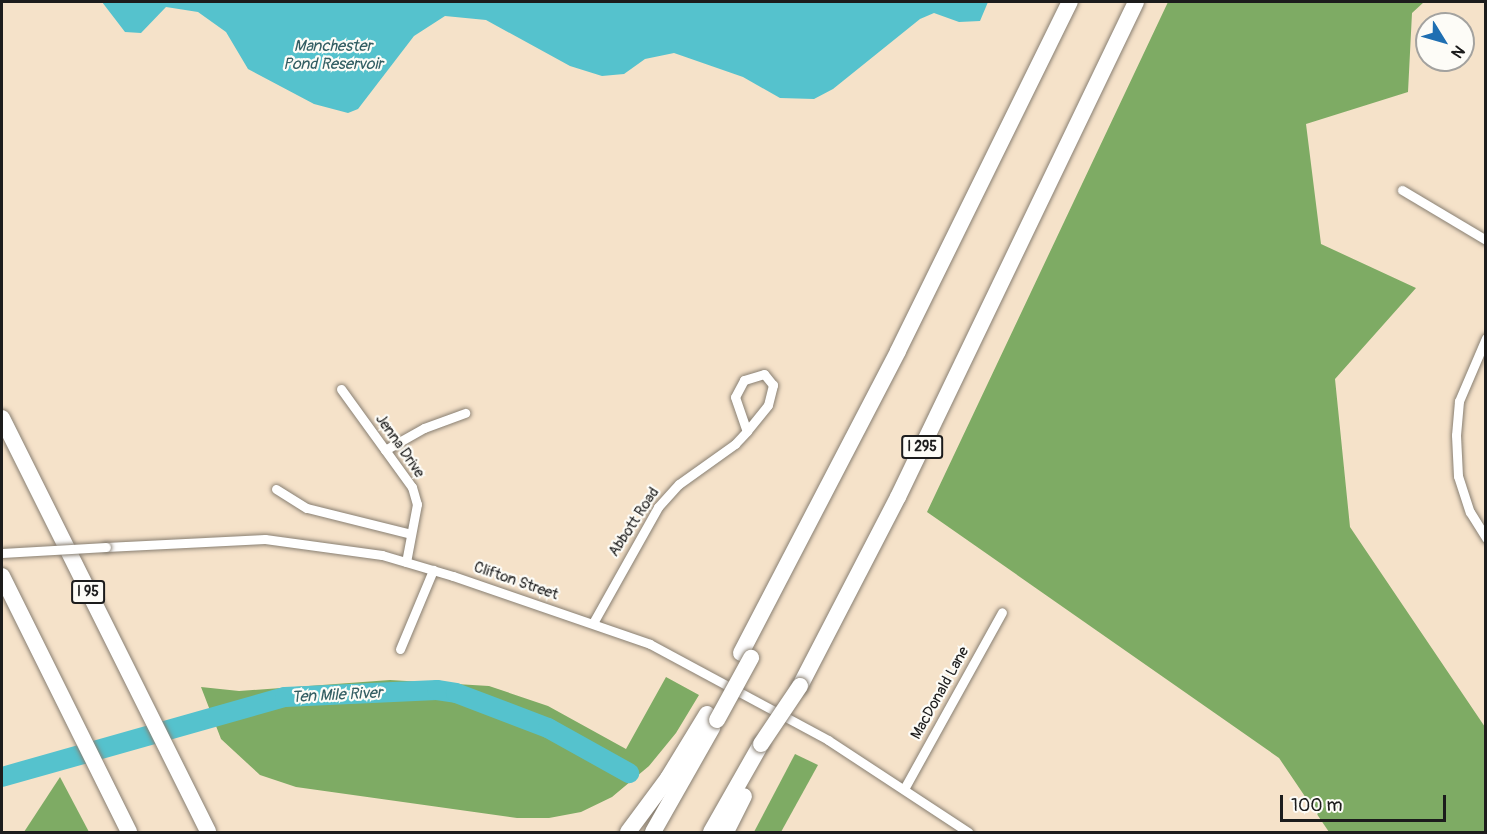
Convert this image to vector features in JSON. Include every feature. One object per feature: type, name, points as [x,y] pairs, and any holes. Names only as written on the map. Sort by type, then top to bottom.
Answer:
[{"type":"highway","points":[[653,832],[746,655],[989,171],[1070,2]]},
{"type":"highway","name":"I 295","points":[[765,746],[800,686],[898,497],[1136,2]]},
{"type":"highway","name":"I 95","points":[[2,418],[207,831]]},
{"type":"highway","points":[[2,576],[129,832]]},
{"type":"highway","points":[[628,832],[712,717]]},
{"type":"highway","points":[[711,832],[765,746]]},
{"type":"highway","points":[[726,832],[765,746]]},
{"type":"street","points":[[1402,190],[1485,240]]},
{"type":"street","points":[[1485,338],[1459,401],[1456,435],[1458,476],[1470,512],[1485,538]]},
{"type":"street","name":"Abbott Road","points":[[593,623],[658,507],[679,484],[747,431],[772,396],[772,385],[764,374],[757,373],[744,380],[735,397],[747,431]]},
{"type":"street","name":"Jenna Drive","points":[[341,389],[412,487],[417,504],[406,562]]},
{"type":"street","points":[[385,450],[424,428],[465,413]]},
{"type":"street","points":[[276,489],[307,508],[411,534]]},
{"type":"street","name":"Clifton Street","points":[[2,553],[264,539],[320,544],[406,562],[650,644],[828,741],[968,832]]},
{"type":"street","points":[[400,649],[432,570]]},
{"type":"street","name":"MacDonald Lane","points":[[904,789],[1002,612]]},
{"type":"green space","points":[[1168,2],[1424,2],[1412,13],[1408,92],[1306,124],[1321,244],[1416,288],[1335,379],[1350,527],[1485,727],[1485,832],[1329,832],[1279,758],[927,512]]},
{"type":"green space","points":[[666,677],[699,695],[676,733],[649,766],[612,797],[581,812],[549,818],[517,818],[296,787],[260,775],[221,739],[201,687],[239,691],[390,680],[489,686],[548,706],[626,749]]},
{"type":"green space","points":[[795,754],[818,765],[781,832],[754,832]]},
{"type":"green space","points":[[60,777],[89,832],[24,832]]},
{"type":"water","name":"Manchester Pond Reservoir","points":[[102,2],[988,2],[980,21],[959,22],[934,13],[920,19],[833,89],[814,99],[780,98],[743,77],[674,53],[645,59],[624,74],[602,76],[570,66],[486,20],[445,16],[414,36],[358,109],[348,113],[314,104],[248,69],[226,32],[198,12],[166,7],[141,33],[125,32]]},
{"type":"waterway","name":"Ten Mile River","points":[[2,777],[285,697],[437,690],[456,693],[548,728],[629,773]]}]
